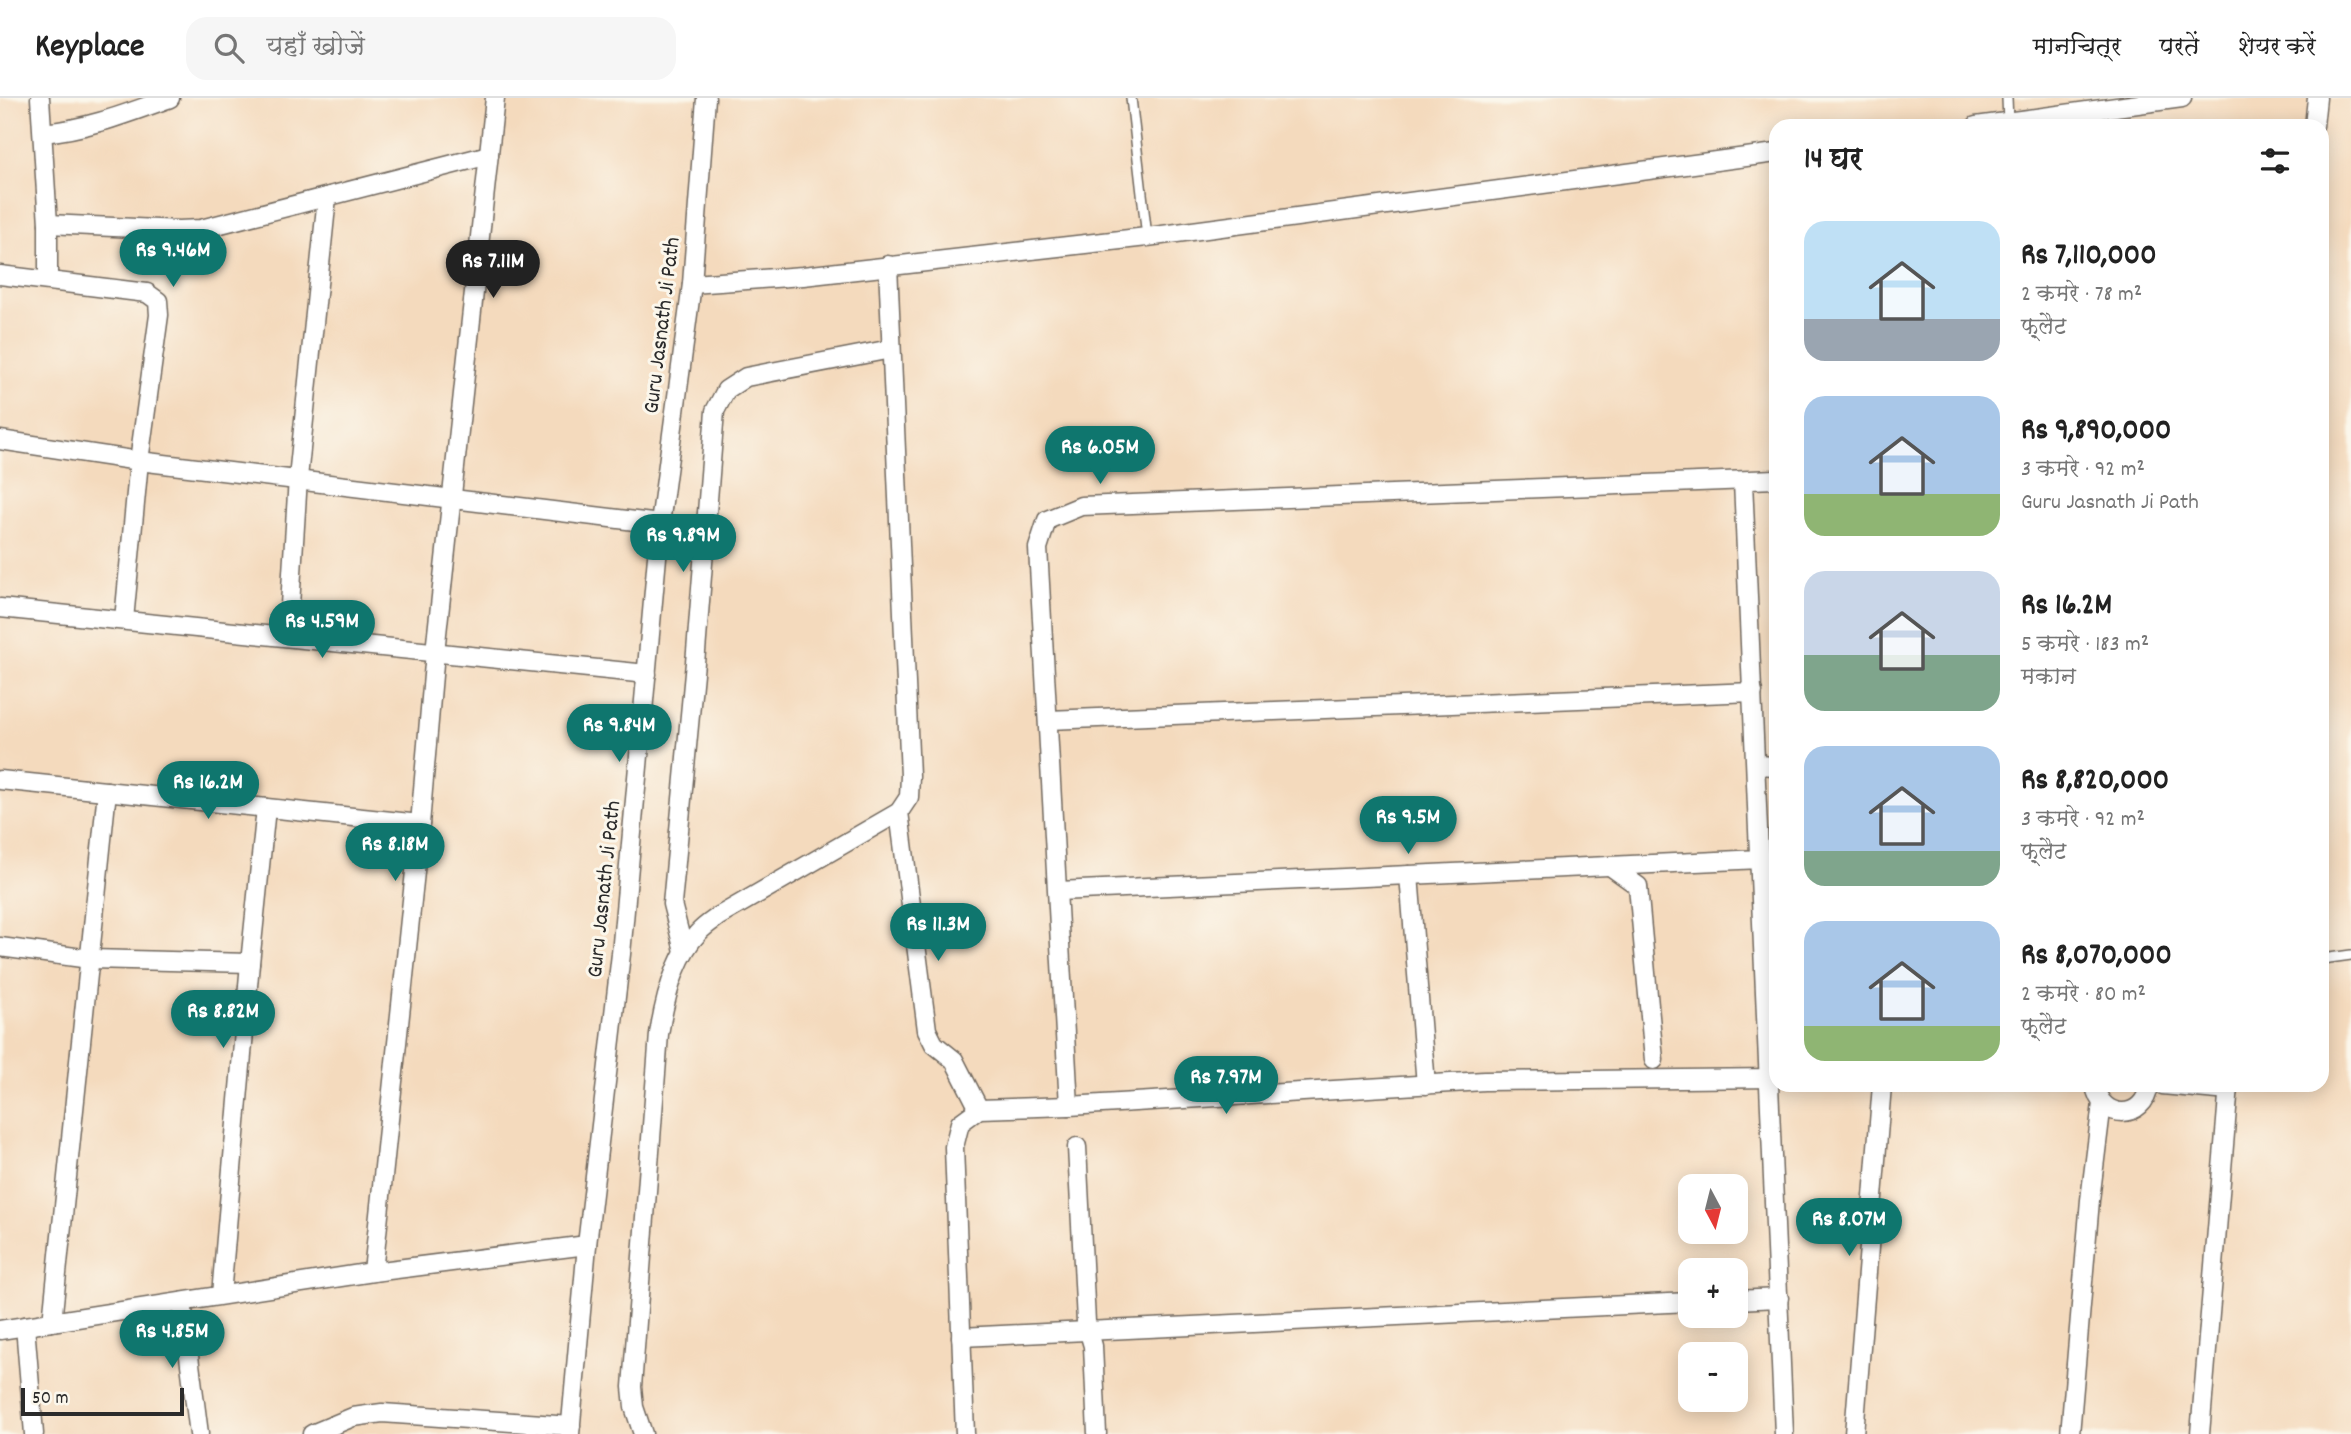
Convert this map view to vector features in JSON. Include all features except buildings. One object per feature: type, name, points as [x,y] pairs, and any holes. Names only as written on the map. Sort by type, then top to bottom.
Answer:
[{"type":"street","points":[[40,98],[48,223],[48,280]]},
{"type":"street","points":[[43,133],[94,124],[170,98]]},
{"type":"street","points":[[373,1272],[420,824],[435,652],[495,98]]},
{"type":"street","name":"Guru Jasnath Ji Path","points":[[570,1430],[587,1245],[621,954],[660,524],[692,284],[706,98]]},
{"type":"street","points":[[2030,119],[2182,98]]},
{"type":"street","points":[[2315,119],[2317,98]]},
{"type":"street","points":[[692,284],[803,276],[1147,237],[1769,154]]},
{"type":"street","points":[[48,223],[201,229],[489,155]]},
{"type":"street","points":[[288,637],[298,478],[327,197]]},
{"type":"street","points":[[643,1434],[634,1406],[632,1387],[659,1034],[663,1006],[684,951],[698,932],[719,916],[899,812],[909,797],[888,265]]},
{"type":"street","points":[[0,275],[147,293],[158,301],[159,315],[139,461],[124,620]]},
{"type":"street","points":[[684,951],[672,904],[715,411],[726,390],[746,377],[891,349]]},
{"type":"street","points":[[0,440],[139,461],[298,478],[660,524]]},
{"type":"street","points":[[1069,1106],[1038,548],[1047,520],[1081,506],[1769,479]]},
{"type":"street","points":[[1744,481],[1769,1005]]},
{"type":"street","points":[[0,608],[647,674]]},
{"type":"street","points":[[1048,720],[1753,692]]},
{"type":"street","points":[[1756,765],[1769,766]]},
{"type":"street","points":[[0,780],[420,824]]},
{"type":"street","points":[[52,1322],[107,791]]},
{"type":"street","points":[[221,1295],[266,808]]},
{"type":"street","points":[[899,812],[927,1030],[934,1044],[954,1060],[979,1109]]},
{"type":"street","points":[[1058,891],[1761,859]]},
{"type":"street","points":[[1610,866],[1638,886],[1654,1060]]},
{"type":"street","points":[[1409,875],[1426,1085]]},
{"type":"street","points":[[0,947],[90,959],[250,962]]},
{"type":"street","points":[[965,1434],[954,1147],[960,1123],[979,1109],[1484,1081],[1769,1078]]},
{"type":"street","points":[[1773,1092],[1784,1434]]},
{"type":"street","points":[[1854,1434],[1881,1092]]},
{"type":"street","points":[[2096,1092],[2102,1103],[2116,1111],[2132,1110],[2145,1099],[2147,1092]]},
{"type":"street","points":[[2200,1434],[2229,1092]]},
{"type":"street","points":[[2070,1434],[2090,1200],[2102,1103]]},
{"type":"street","points":[[1077,1147],[1086,1322],[1093,1346],[1097,1434]]},
{"type":"street","points":[[0,1330],[373,1272],[587,1245]]},
{"type":"street","points":[[1748,1299],[1779,1298]]},
{"type":"street","points":[[182,1302],[199,1434]]},
{"type":"street","points":[[961,1337],[1678,1303]]},
{"type":"street","points":[[25,1326],[34,1434]]},
{"type":"street","points":[[322,1432],[353,1417],[382,1413],[570,1430]]},
{"type":"lane","points":[[1131,98],[1147,237]]},
{"type":"lane","points":[[2007,98],[2008,119]]},
{"type":"lane","points":[[2329,958],[2351,955]]}]
